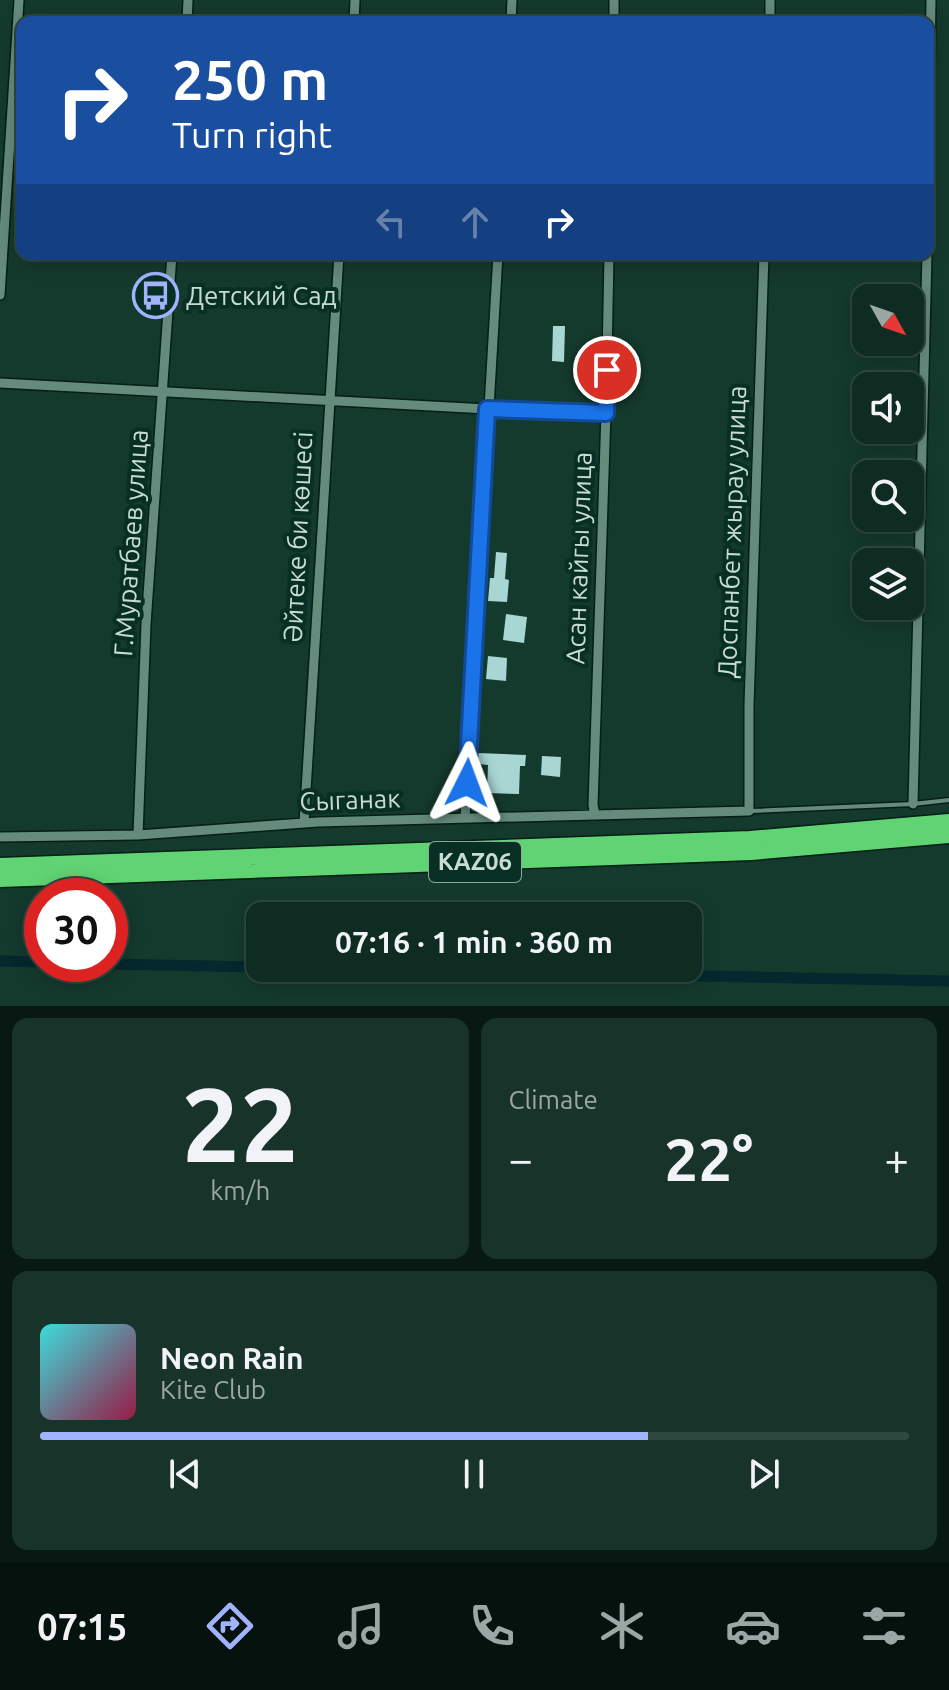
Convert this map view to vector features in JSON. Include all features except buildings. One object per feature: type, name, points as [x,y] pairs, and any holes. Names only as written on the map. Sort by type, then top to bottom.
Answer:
[{"type":"highway","name":"KАZ06","points":[[0,866],[750,839],[949,822]]},
{"type":"highway","name":"KАZ06","points":[[0,879],[751,852],[949,835]]},
{"type":"street","points":[[0,295],[16,47]]},
{"type":"street","name":"Г.Муратбаев улица","points":[[138,835],[146,624],[172,260]]},
{"type":"street","name":"Әйтеке би көшесі","points":[[304,823],[339,260]]},
{"type":"street","points":[[465,818],[498,260]]},
{"type":"street","name":"Асан кайгы улица","points":[[595,815],[609,260]]},
{"type":"street","name":"Доспанбет жырау улица","points":[[749,811],[749,705],[764,260]]},
{"type":"street","points":[[913,804],[927,260]]},
{"type":"street","points":[[0,383],[606,413]]},
{"type":"street","name":"Сыганак","points":[[0,837],[138,835],[304,823],[749,811]]},
{"type":"lane","points":[[749,811],[949,800]]},
{"type":"waterway","points":[[0,961],[24,962]]},
{"type":"waterway","points":[[128,964],[246,967]]},
{"type":"waterway","points":[[702,976],[949,981]]},
{"type":"place","name":"Детский Сад","points":[[155,296]]},
{"type":"route","points":[[467,783],[487,409],[606,413],[607,370]]}]
